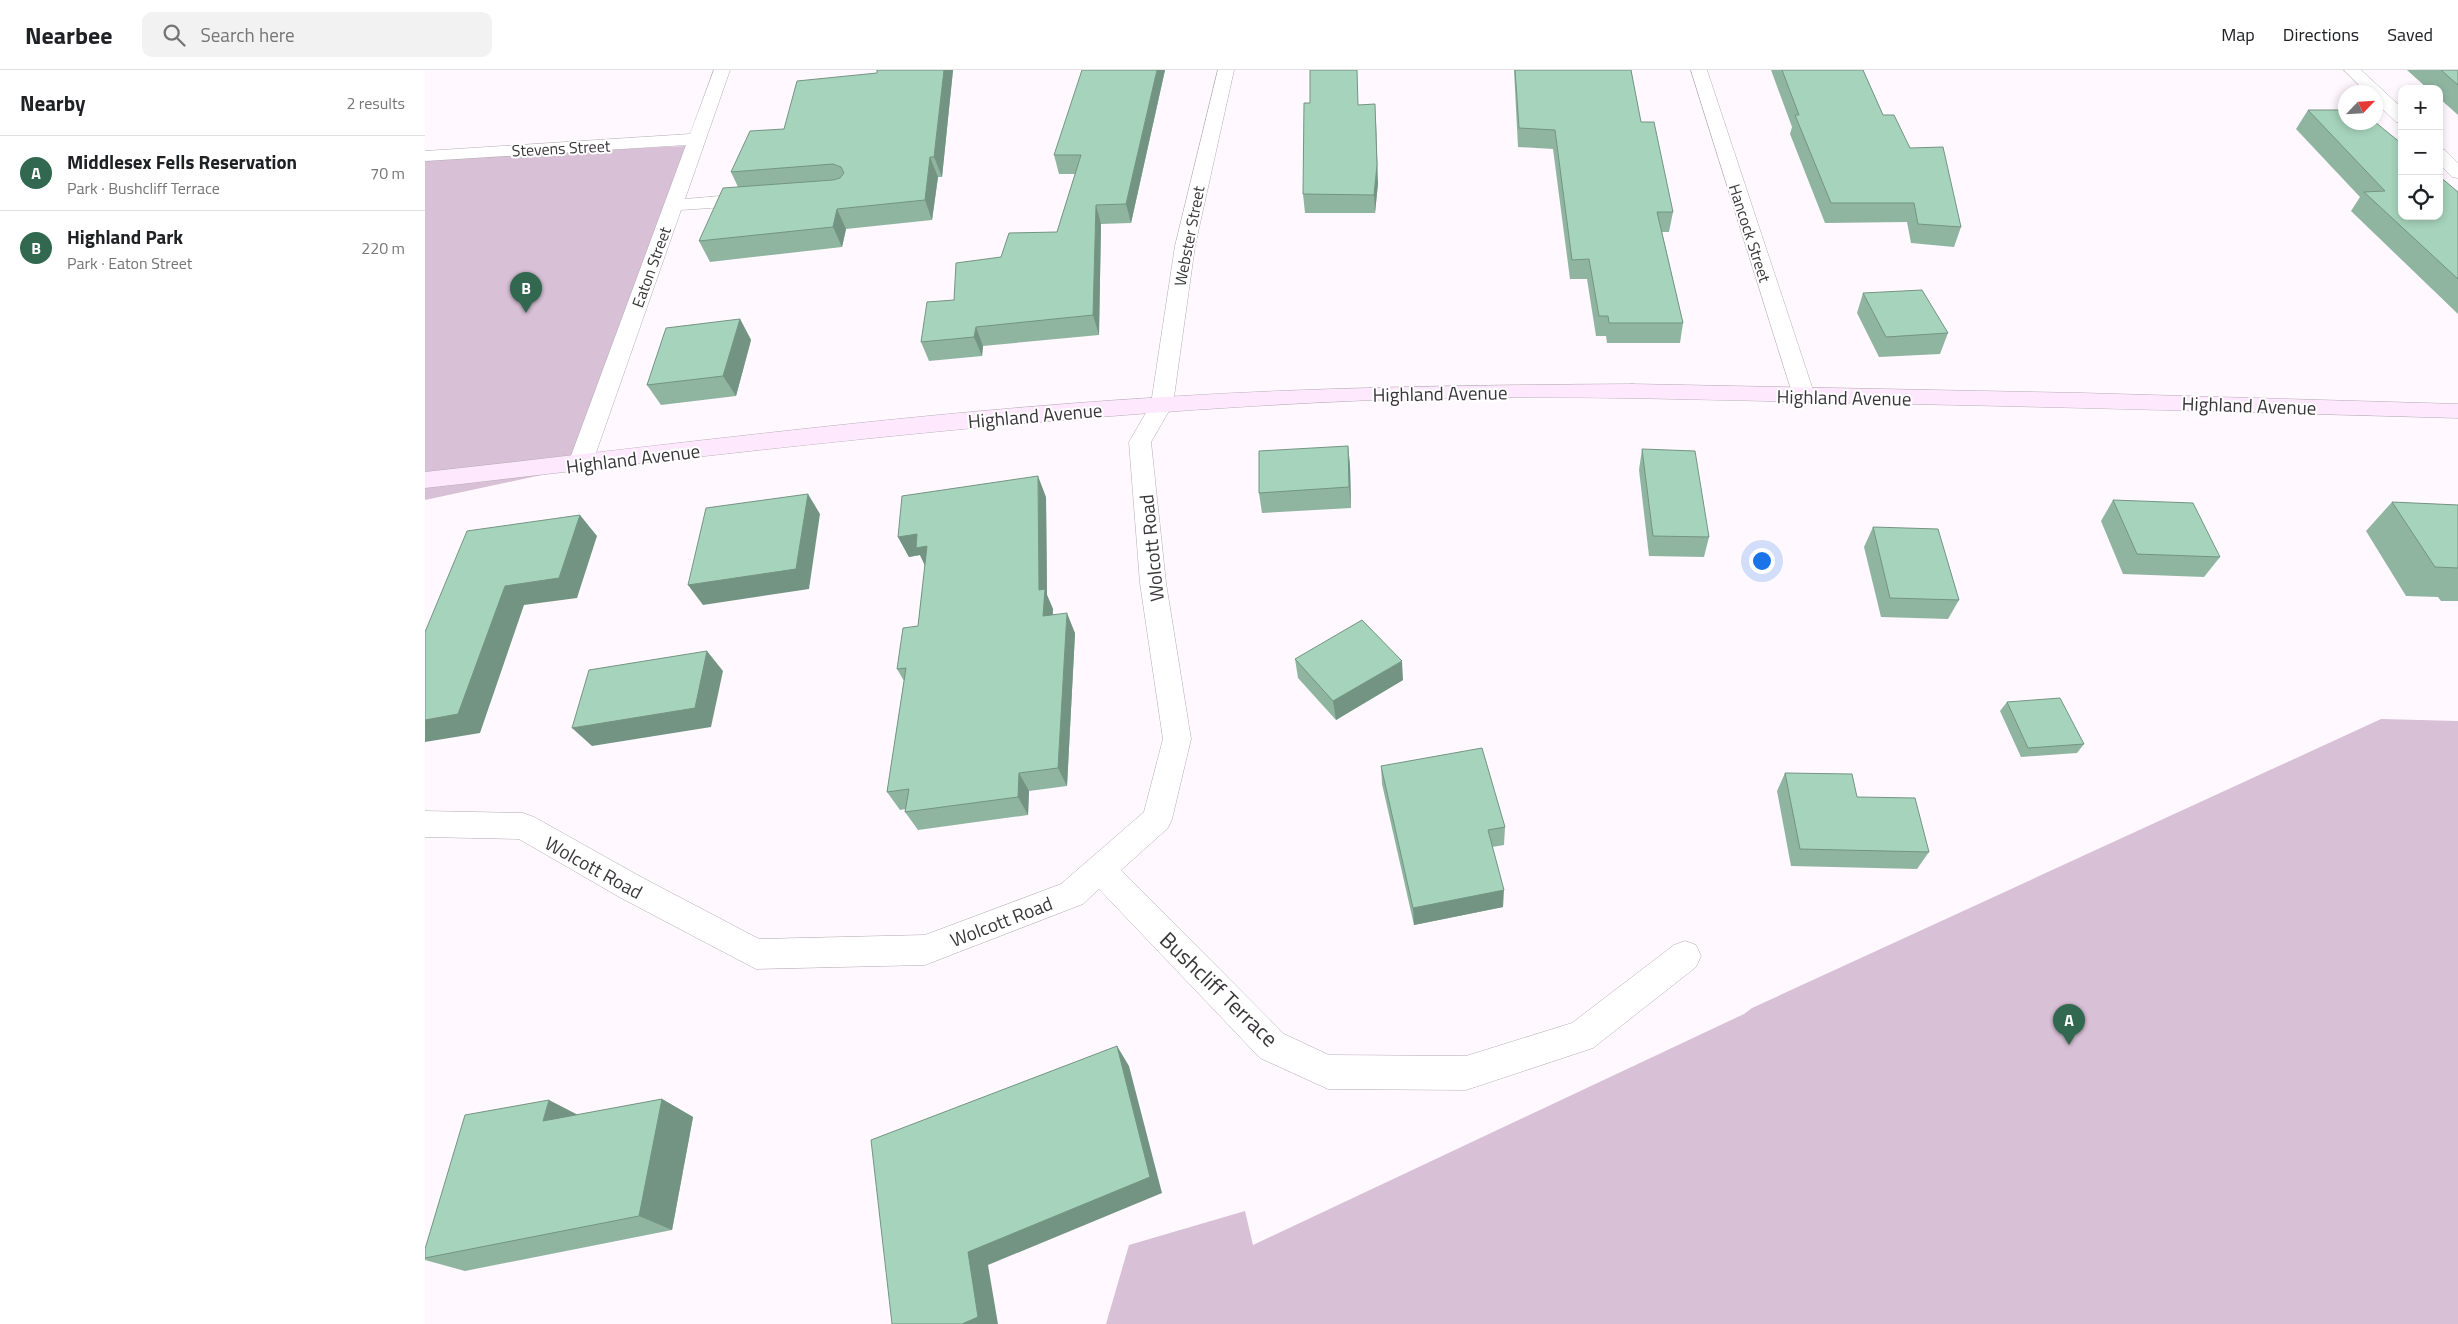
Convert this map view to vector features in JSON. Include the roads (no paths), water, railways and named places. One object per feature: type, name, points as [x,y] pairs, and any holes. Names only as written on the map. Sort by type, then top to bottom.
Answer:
[{"type":"main road","name":"Highland Avenue","points":[[425,480],[906,426],[1162,404],[1378,393],[1632,391],[1804,396],[2082,400],[2458,411]]},
{"type":"street","name":"Eaton Street","points":[[580,464],[722,70]]},
{"type":"street","name":"Webster Street","points":[[1162,404],[1185,246],[1226,70]]},
{"type":"street","name":"Hancock Street","points":[[1699,70],[1804,396]]},
{"type":"street","points":[[2352,70],[2398,114]]},
{"type":"street","name":"Stevens Street","points":[[425,156],[697,139]]},
{"type":"street","points":[[2443,158],[2458,173]]},
{"type":"street","points":[[673,205],[773,197]]},
{"type":"street","name":"Wolcott Road","points":[[425,824],[523,826],[632,888],[756,954],[925,950],[1072,894],[1157,819],[1177,739],[1153,583],[1140,442],[1162,404]]},
{"type":"street","name":"Bushcliff Terrace","points":[[1100,869],[1272,1046],[1328,1072],[1466,1072],[1581,1036],[1685,956]]},
{"type":"place","name":"Highland Park","points":[[526,313]]},
{"type":"place","name":"Middlesex Fells Reservation","points":[[2069,1045]]}]
